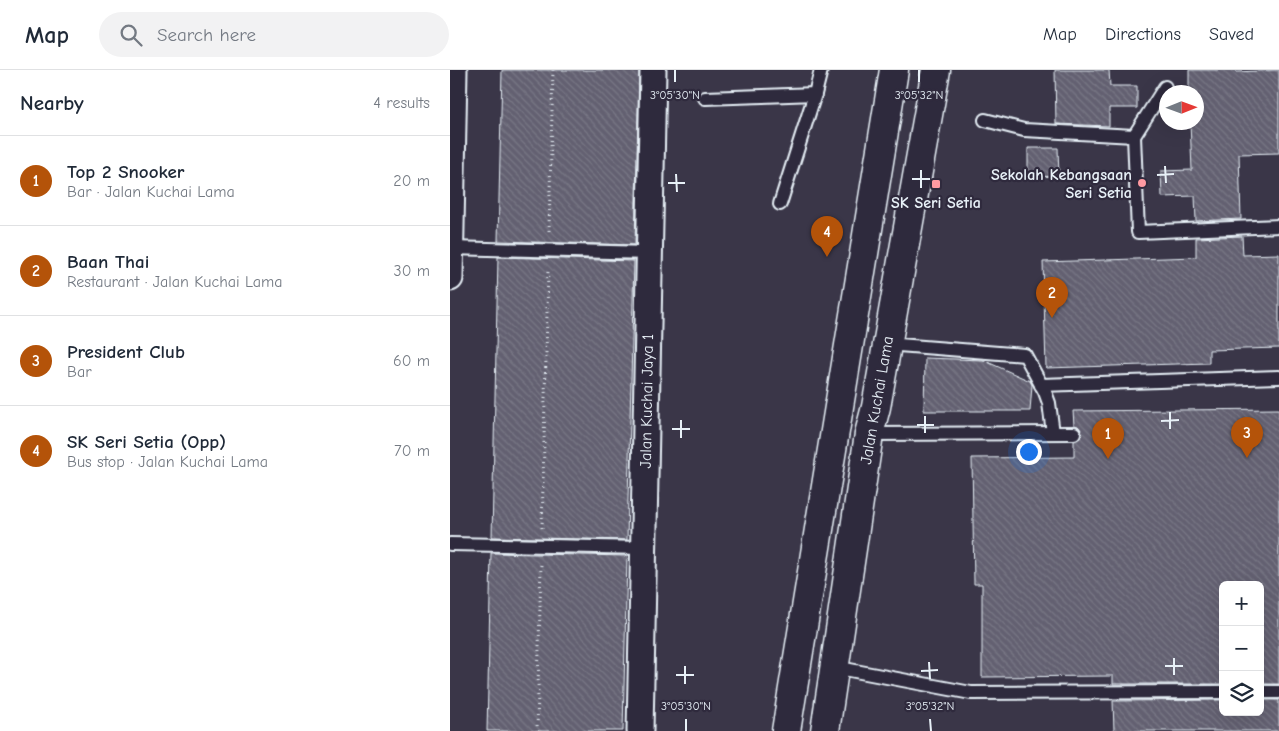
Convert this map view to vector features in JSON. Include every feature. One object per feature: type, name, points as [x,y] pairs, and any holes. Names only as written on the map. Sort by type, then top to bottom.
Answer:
[{"type":"main road","points":[[786,731],[894,70]]},
{"type":"main road","name":"Jalan Kuchai Lama","points":[[825,731],[870,434],[936,70]]},
{"type":"street","points":[[450,278],[454,70]]},
{"type":"street","name":"Jalan Kuchai Jaya 1","points":[[640,731],[653,70]]},
{"type":"lane","points":[[780,204],[821,70]]},
{"type":"lane","points":[[705,98],[815,94]]},
{"type":"lane","points":[[1159,95],[1134,136],[1138,232],[1279,226]]},
{"type":"lane","points":[[985,120],[1024,130],[1134,136]]},
{"type":"lane","points":[[450,248],[649,252]]},
{"type":"lane","points":[[886,344],[1025,355],[1049,403],[1054,433]]},
{"type":"lane","points":[[1041,385],[1279,377]]},
{"type":"lane","points":[[870,434],[1074,433]]},
{"type":"lane","points":[[450,544],[643,548]]},
{"type":"lane","points":[[834,667],[971,693],[1219,692]]},
{"type":"lane","points":[[1264,692],[1279,692]]},
{"type":"path","points":[[537,731],[553,70]]},
{"type":"building","points":[[502,70],[639,70],[635,245],[498,241]]},
{"type":"building","points":[[1055,70],[1109,70],[1110,86],[1137,86],[1137,108],[1109,108],[1109,126],[1056,124]]},
{"type":"building","points":[[1189,70],[1236,70],[1236,72],[1279,70],[1279,153],[1239,154],[1241,219],[1196,221],[1195,196],[1162,197],[1161,171],[1192,170],[1190,130],[1204,130],[1204,85],[1189,85]]},
{"type":"building","points":[[1028,148],[1058,148],[1059,176],[1028,177]]},
{"type":"building","points":[[1242,236],[1243,255],[1279,254],[1279,348],[1209,350],[1209,363],[1046,368],[1043,262],[1196,257],[1196,238]]},
{"type":"building","points":[[498,257],[634,261],[627,540],[492,537]]},
{"type":"building","points":[[925,358],[983,360],[1030,381],[1032,385],[1030,411],[924,411]]},
{"type":"building","points":[[1279,409],[1279,684],[1264,684],[1264,581],[1219,581],[1219,684],[1113,684],[1113,676],[982,677],[982,584],[974,584],[972,458],[1074,457],[1074,441],[1081,437],[1082,432],[1078,426],[1074,425],[1073,411]]},
{"type":"building","points":[[491,553],[627,556],[623,731],[487,731]]},
{"type":"building","points":[[1219,700],[1219,716],[1264,716],[1264,700],[1279,700],[1279,731],[1114,731],[1113,701]]},
{"type":"place","name":"Sekolah Kebangsaan Seri Setia","points":[[1142,183]]},
{"type":"place","name":"SK Seri Setia","points":[[936,184]]},
{"type":"place","name":"SK Seri Setia (Opp)","points":[[827,257]]},
{"type":"place","name":"Baan Thai","points":[[1052,318]]},
{"type":"place","name":"President Club","points":[[1247,458]]},
{"type":"place","name":"Top 2 Snooker","points":[[1108,459]]}]
